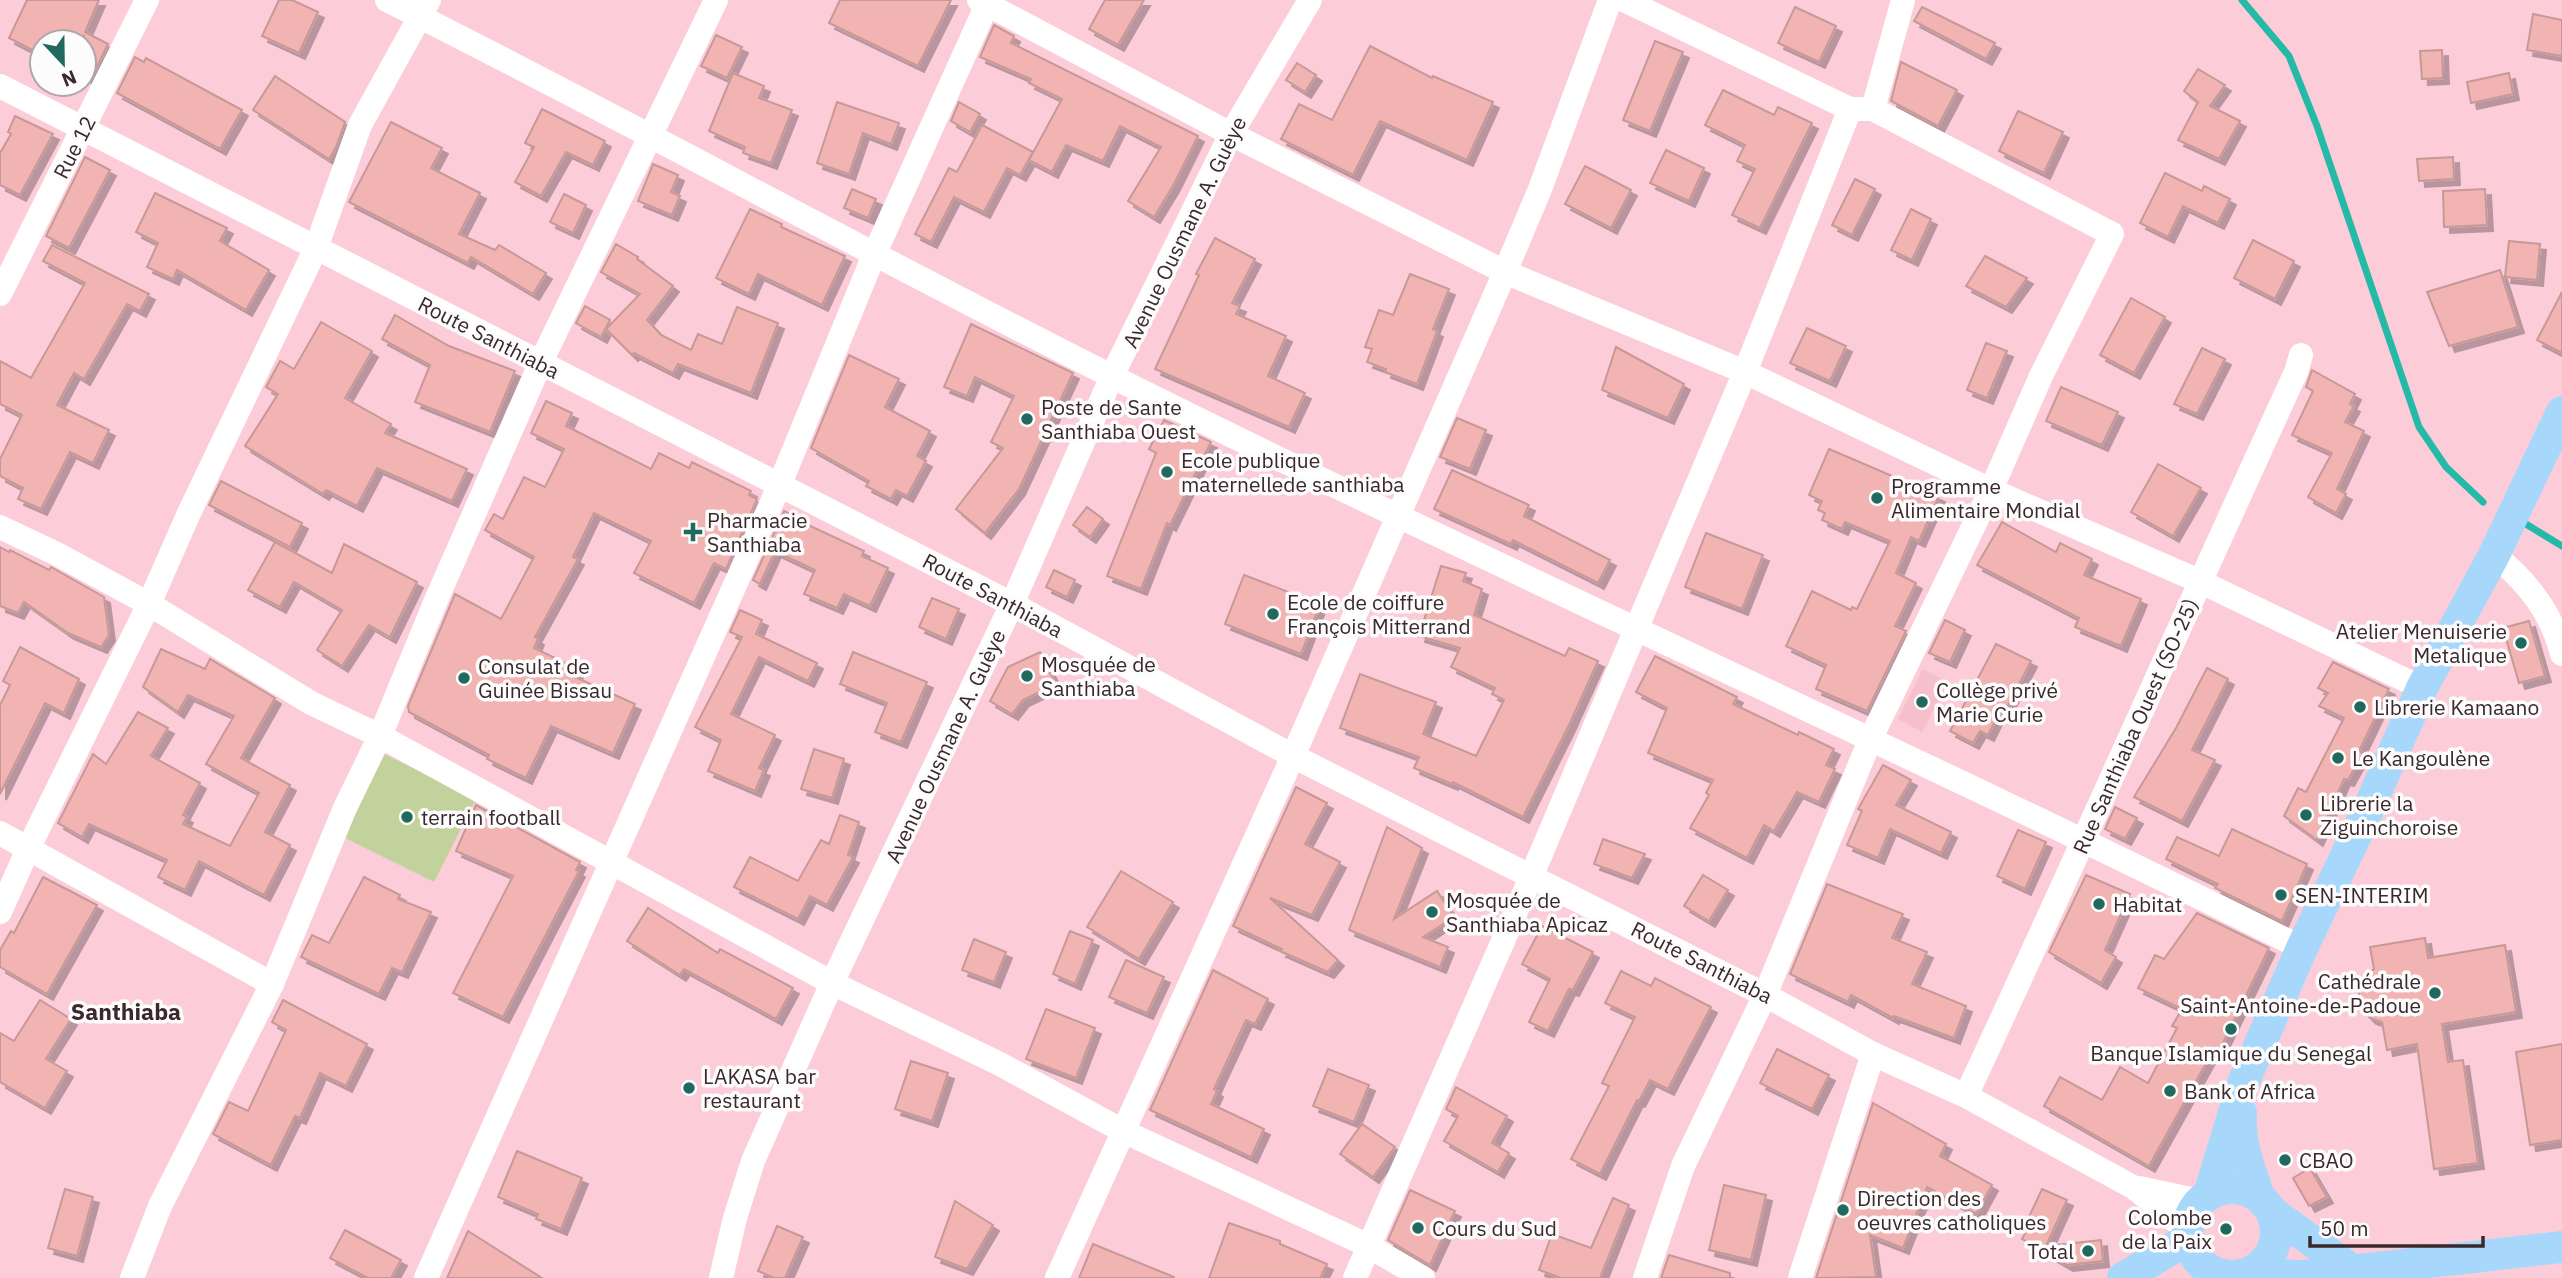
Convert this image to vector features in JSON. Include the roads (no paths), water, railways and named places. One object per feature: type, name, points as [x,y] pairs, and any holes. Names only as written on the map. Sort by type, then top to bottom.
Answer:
[{"type":"main road","points":[[2562,412],[2494,555],[2422,688],[2302,948],[2243,1083],[2205,1198],[2189,1220],[2188,1235],[2191,1249],[2204,1266],[2213,1272],[2240,1276],[2305,1276],[2562,1247]]},
{"type":"main road","points":[[2240,1276],[2269,1258],[2277,1230],[2245,1157],[2241,1136],[2243,1083]]},
{"type":"main road","points":[[2205,1198],[2218,1190],[2239,1188],[2265,1204],[2352,1270]]},
{"type":"main road","points":[[2123,1278],[2188,1235]]},
{"type":"street","name":"Rue 12","points":[[0,293],[147,0]]},
{"type":"street","points":[[387,0],[424,8],[649,136],[874,255],[1112,376],[1399,516],[2086,840],[2302,948]]},
{"type":"street","points":[[132,1278],[160,1206],[272,984],[345,808],[380,736],[437,598],[540,364],[716,0]]},
{"type":"street","name":"Avenue Ousmane A. Guèye","points":[[721,1278],[734,1218],[753,1161],[832,983],[1012,604],[1112,376],[1231,134],[1310,0]]},
{"type":"street","points":[[1057,1278],[1293,756],[1505,272],[1540,188],[1610,0]]},
{"type":"street","points":[[1624,0],[1862,109],[2112,234],[2041,376],[1991,490],[1870,740],[1765,995],[1683,1166],[1645,1278]]},
{"type":"street","points":[[1355,1278],[1367,1245],[1532,875],[1745,372],[1862,109],[1903,0]]},
{"type":"street","points":[[426,1278],[610,860],[780,484],[874,255],[985,1],[1231,134],[1505,272],[1745,372],[1991,490],[2199,581],[2422,688]]},
{"type":"street","points":[[0,912],[28,849],[149,604],[188,513],[316,248],[360,125],[424,8]]},
{"type":"street","name":"Route Santhiaba","points":[[0,86],[540,364],[780,484],[1012,604],[1293,756],[1532,875],[1873,1054],[1966,1096],[2133,1187]]},
{"type":"street","name":"Rue Santhiaba Ouest (SO-25)","points":[[1966,1096],[2086,840],[2199,581],[2296,372],[2301,355]]},
{"type":"street","points":[[0,527],[57,554],[149,604],[311,702],[380,736],[610,860],[832,983],[1000,1064],[1123,1131],[1367,1245],[1423,1278]]},
{"type":"street","points":[[2494,555],[2516,572],[2540,601],[2551,621],[2562,654]]},
{"type":"street","points":[[0,833],[272,984]]},
{"type":"street","points":[[1800,1278],[1873,1054]]},
{"type":"street","points":[[2133,1187],[2205,1198]]},
{"type":"street","points":[[2133,1187],[2188,1235]]},
{"type":"waterway","points":[[2242,0],[2289,56],[2317,126],[2419,427],[2446,467],[2483,502]]},
{"type":"waterway","points":[[2526,524],[2562,546]]},
{"type":"place","name":"Poste de Sante Santhiaba Ouest","points":[[1027,419]]},
{"type":"place","name":"Ecole publique maternellede santhiaba","points":[[1167,472]]},
{"type":"place","name":"Programme Alimentaire Mondial","points":[[1877,498]]},
{"type":"place","name":"Pharmacie Santhiaba","points":[[693,532]]},
{"type":"place","name":"Ecole de coiffure François Mitterrand","points":[[1273,614]]},
{"type":"place","name":"Atelier Menuiserie Metalique","points":[[2521,643]]},
{"type":"place","name":"Mosquée de Santhiaba","points":[[1027,676]]},
{"type":"place","name":"Consulat de Guinée Bissau","points":[[464,678]]},
{"type":"place","name":"Collège privé Marie Curie","points":[[1922,702]]},
{"type":"place","name":"Librerie Kamaano","points":[[2360,707]]},
{"type":"place","name":"Le Kangoulène","points":[[2338,758]]},
{"type":"place","name":"Librerie la Ziguinchoroise","points":[[2306,815]]},
{"type":"place","name":"terrain football","points":[[407,817]]},
{"type":"place","name":"SEN-INTERIM","points":[[2281,895]]},
{"type":"place","name":"Habitat","points":[[2099,904]]},
{"type":"place","name":"Mosquée de Santhiaba Apicaz","points":[[1432,912]]},
{"type":"place","name":"Cathédrale Saint-Antoine-de-Padoue","points":[[2435,993]]},
{"type":"place","name":"Banque Islamique du Senegal","points":[[2231,1029]]},
{"type":"place","name":"LAKASA bar restaurant","points":[[689,1088]]},
{"type":"place","name":"Bank of Africa","points":[[2170,1091]]},
{"type":"place","name":"CBAO","points":[[2285,1160]]},
{"type":"place","name":"Direction des oeuvres catholiques","points":[[1843,1210]]},
{"type":"place","name":"Cours du Sud","points":[[1418,1228]]},
{"type":"place","name":"Colombe de la Paix","points":[[2226,1229]]},
{"type":"place","name":"Total","points":[[2088,1251]]},
{"type":"district","name":"Santhiaba","points":[[126,1011]]}]
